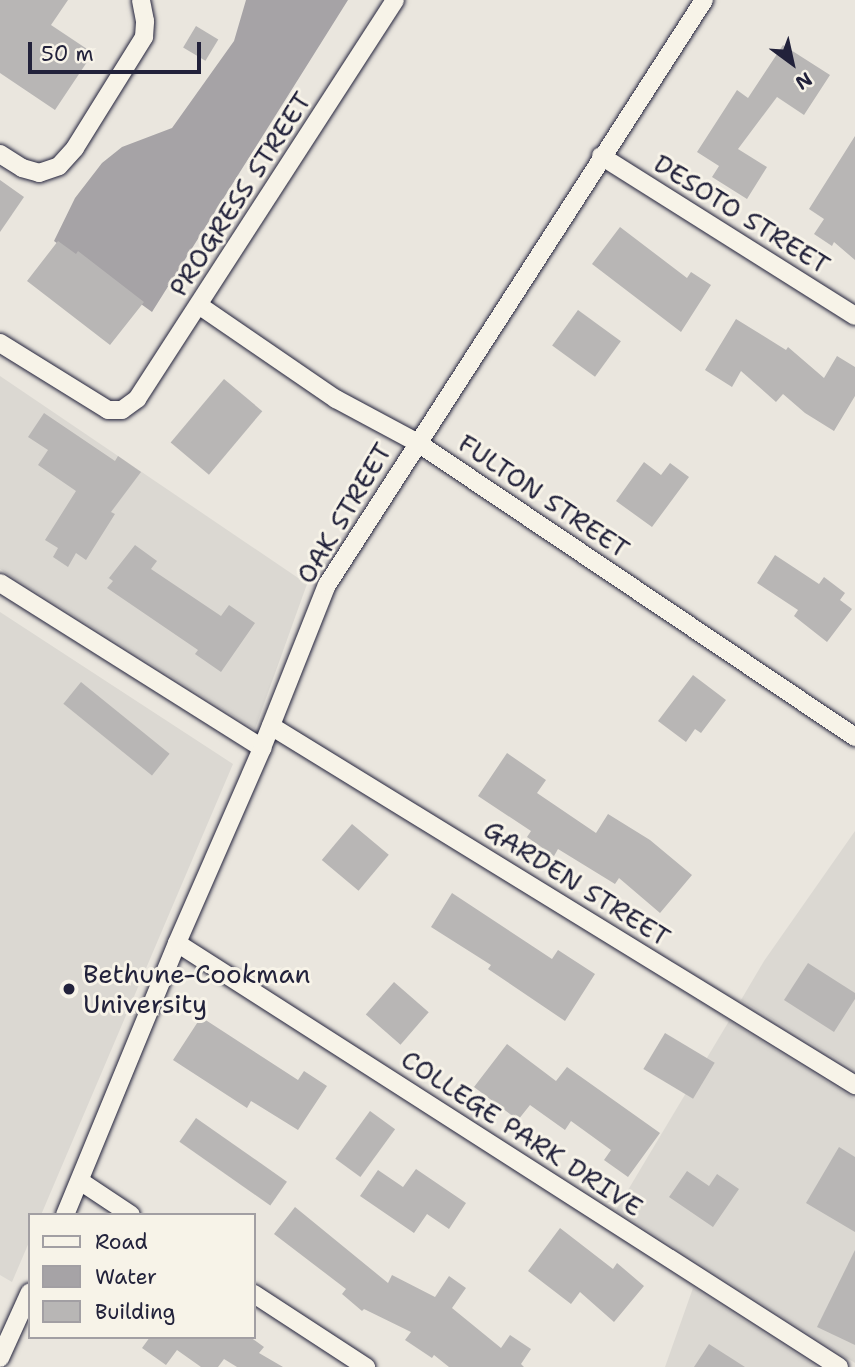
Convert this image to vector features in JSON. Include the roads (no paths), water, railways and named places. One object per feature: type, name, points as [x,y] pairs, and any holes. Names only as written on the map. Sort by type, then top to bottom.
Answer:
[{"type":"street","points":[[0,154],[22,168],[39,173],[60,166],[75,148],[144,37],[145,21],[141,0]]},
{"type":"street","name":"PROGRESS STREET","points":[[0,343],[107,410],[122,410],[137,399],[200,306],[394,0]]},
{"type":"street","name":"OAK STREET","points":[[66,1213],[177,943],[262,748],[327,585],[704,0]]},
{"type":"street","name":"DESOTO STREET","points":[[601,156],[855,316]]},
{"type":"street","name":"FULTON STREET","points":[[200,306],[336,399],[418,443],[855,737]]},
{"type":"street","points":[[0,583],[262,748]]},
{"type":"street","name":"GARDEN STREET","points":[[271,726],[855,1085]]},
{"type":"street","name":"COLLEGE PARK DRIVE","points":[[177,943],[839,1367]]},
{"type":"street","points":[[80,1181],[128,1213]]},
{"type":"street","points":[[256,1295],[366,1367]]},
{"type":"street","points":[[0,1358],[28,1296]]},
{"type":"water","points":[[246,0],[348,0],[152,312],[54,241],[75,198],[102,163],[122,147],[172,128],[234,41]]},
{"type":"place","name":"Bethune-Cookman University","points":[[69,989]]}]
